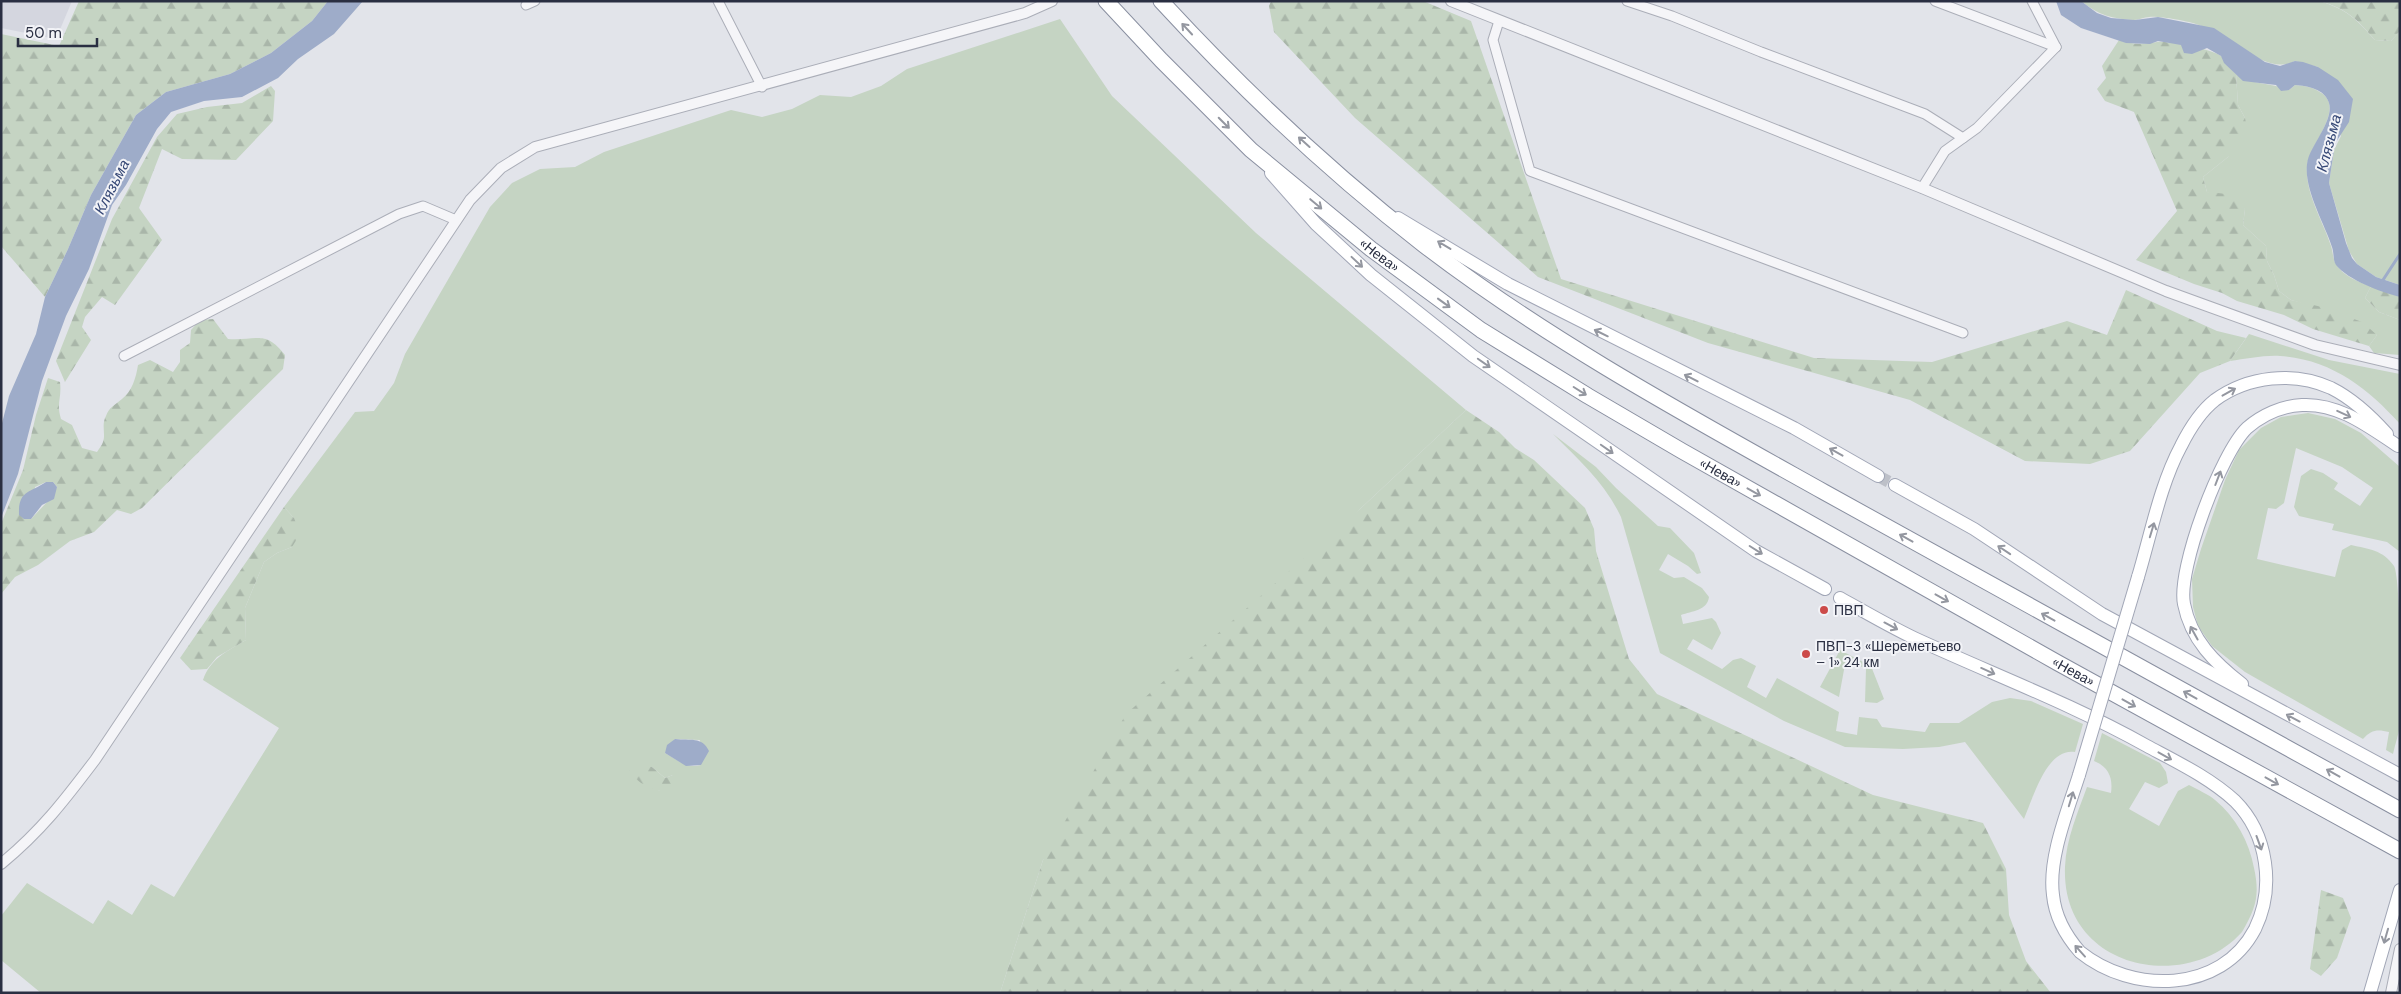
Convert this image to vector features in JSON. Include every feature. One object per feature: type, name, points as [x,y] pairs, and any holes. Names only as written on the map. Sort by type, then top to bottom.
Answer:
[{"type":"highway","name":"«Нева»","points":[[1106,1],[1161,60],[1251,150],[1371,250],[1481,330],[1588,396],[2049,658],[2400,852]]},
{"type":"highway","points":[[1161,1],[1222,66],[1366,198],[1425,246],[1494,296],[1700,422],[2069,629],[2400,810]]},
{"type":"main road","points":[[1251,150],[1316,224],[1358,262],[1473,356],[1756,551],[1825,589]]},
{"type":"main road","points":[[1366,198],[1508,284],[1794,428],[1878,476]]},
{"type":"main road","points":[[1840,598],[1912,637],[2107,724],[2199,775],[2236,802],[2254,826],[2264,855],[2268,873],[2266,897],[2261,917],[2251,939],[2220,973],[2201,984],[2174,990],[2143,989],[2119,982],[2095,969],[2066,936],[2053,895],[2054,869],[2061,835],[2079,775],[2138,577],[2165,486],[2180,447],[2198,418],[2214,401],[2232,390],[2250,383],[2282,377],[2306,380],[2330,388],[2352,400],[2399,447]]},
{"type":"main road","points":[[2266,703],[2210,656],[2192,630],[2183,602],[2184,579],[2189,556],[2225,459],[2235,442],[2248,428],[2265,415],[2283,408],[2302,405],[2324,406],[2337,410],[2356,419],[2399,447]]},
{"type":"main road","points":[[1895,485],[1974,529],[2102,614],[2400,775]]},
{"type":"main road","points":[[2370,993],[2400,890]]},
{"type":"street","points":[[526,5],[535,1]]},
{"type":"street","points":[[718,1],[762,87]]},
{"type":"street","points":[[1,864],[32,838],[95,760],[456,220],[470,200],[501,168],[535,147],[762,87],[1025,13],[1052,1]]},
{"type":"street","points":[[1627,1],[1672,16],[1925,114],[1963,138]]},
{"type":"street","points":[[1935,1],[2056,48]]},
{"type":"street","points":[[2032,1],[2056,48]]},
{"type":"street","points":[[1458,3],[1499,21],[1922,188],[2176,294],[2315,345],[2348,355],[2400,365]]},
{"type":"street","points":[[1499,21],[1493,40],[1530,171],[1963,333]]},
{"type":"street","points":[[1922,188],[1945,151],[1977,128],[2056,48]]},
{"type":"street","points":[[124,356],[399,214],[423,206],[456,220]]},
{"type":"street","points":[[2391,993],[2400,950]]},
{"type":"shaded area","points":[[1,1],[72,1],[56,39],[1,28]]},
{"type":"green space","points":[[79,1],[328,1],[312,21],[271,53],[230,74],[166,92],[136,115],[91,195],[45,297],[1,246],[1,34],[59,46]]},
{"type":"green space","points":[[1271,1],[1423,1],[1471,21],[1561,279],[1814,358],[1932,362],[2067,321],[2107,335],[2126,290],[2217,331],[2246,338],[2230,361],[2200,373],[2130,451],[2090,464],[2025,461],[1910,400],[1708,343],[1538,277],[1355,118],[1274,32],[1269,6]]},
{"type":"green space","points":[[2081,1],[2320,1],[2338,8],[2351,16],[2375,40],[2391,41],[2400,31],[2400,285],[2376,277],[2357,264],[2349,251],[2329,183],[2334,150],[2341,136],[2318,67],[2295,61],[2284,64],[2260,59],[2199,25],[2160,17],[2134,20],[2119,19],[2100,13]]},
{"type":"green space","points":[[2320,1],[2400,1],[2400,31],[2391,41],[2375,40],[2345,11]]},
{"type":"green space","points":[[1060,19],[1112,96],[1256,233],[1466,410],[1360,509],[1043,860],[1000,993],[41,993],[1,960],[1,916],[27,883],[93,924],[108,900],[132,915],[151,884],[174,897],[279,728],[203,680],[210,666],[215,661],[246,640],[245,608],[264,562],[277,553],[292,547],[294,518],[284,507],[355,412],[374,411],[394,383],[405,354],[490,207],[512,183],[540,169],[575,167],[604,152],[731,110],[762,117],[792,109],[820,95],[851,97],[881,86],[907,69]],"holes":[[[675,739],[700,740],[701,765],[686,765],[665,753]],[[652,767],[665,778],[673,775],[660,791],[646,784]]]},
{"type":"green space","points":[[2119,40],[2138,44],[2170,42],[2210,51],[2221,56],[2236,74],[2238,105],[2245,118],[2248,133],[2228,157],[2203,177],[2207,192],[2237,195],[2245,209],[2243,225],[2266,246],[2267,261],[2279,291],[2291,300],[2322,307],[2362,322],[2377,335],[2369,346],[2313,329],[2284,315],[2237,301],[2222,293],[2194,284],[2136,260],[2177,211],[2134,112],[2105,101],[2097,89],[2106,78],[2102,66]]},
{"type":"green space","points":[[2236,74],[2246,80],[2289,90],[2295,85],[2309,87],[2323,94],[2328,101],[2330,109],[2328,119],[2313,148],[2307,166],[2309,187],[2331,246],[2334,260],[2339,268],[2351,278],[2371,286],[2365,298],[2379,312],[2400,320],[2400,355],[2374,353],[2369,346],[2377,335],[2336,313],[2291,300],[2279,291],[2267,261],[2266,246],[2243,225],[2245,209],[2207,192],[2203,177],[2228,157],[2245,118],[2238,105]]},
{"type":"green space","points":[[271,86],[275,91],[273,121],[236,160],[182,159],[162,149],[139,208],[162,240],[115,305],[102,297],[85,317],[82,327],[91,340],[65,382],[56,361],[112,219],[157,137],[177,114],[207,107],[242,103]]},
{"type":"green space","points":[[2371,286],[2400,297],[2400,320],[2379,312],[2365,298]]},
{"type":"green space","points":[[213,319],[228,339],[260,338],[272,342],[285,355],[283,369],[142,508],[131,514],[117,510],[94,532],[70,541],[38,565],[15,577],[1,594],[1,524],[23,470],[36,415],[48,378],[60,382],[59,409],[61,419],[72,425],[82,448],[97,452],[103,442],[104,423],[107,413],[131,388],[138,365],[150,360],[173,372],[180,362],[180,350],[190,343],[191,330],[200,320]],"holes":[[[46,482],[53,482],[57,487],[48,501],[31,519],[35,487]]]},
{"type":"green space","points":[[2249,334],[2329,360],[2400,374],[2400,424],[2361,387],[2332,369],[2298,358],[2280,356],[2230,361]]},
{"type":"green space","points":[[1466,410],[1499,432],[1515,448],[1534,460],[1585,508],[1594,529],[1596,551],[1629,659],[1657,694],[1873,795],[1983,823],[2006,869],[2009,915],[2026,961],[2051,993],[1000,993],[1043,860],[1126,714],[1360,509]]},
{"type":"green space","points":[[2308,413],[2335,419],[2361,433],[2400,467],[2400,552],[2387,542],[2332,530],[2334,524],[2299,516],[2294,507],[2301,476],[2311,469],[2323,473],[2338,483],[2334,489],[2360,506],[2373,488],[2342,467],[2296,448],[2284,503],[2276,509],[2268,508],[2257,559],[2335,577],[2342,550],[2351,545],[2380,553],[2394,566],[2399,616],[2400,724],[2393,754],[2386,750],[2389,732],[2374,731],[2363,739],[2245,672],[2212,646],[2198,626],[2193,607],[2192,579],[2225,480],[2239,450],[2261,428],[2281,417]]},
{"type":"green space","points":[[1553,434],[1596,467],[1658,526],[1670,528],[1694,553],[1701,573],[1697,574],[1668,554],[1659,570],[1674,578],[1684,577],[1702,588],[1709,597],[1708,602],[1702,608],[1681,615],[1683,624],[1712,618],[1721,633],[1712,650],[1693,639],[1687,649],[1722,669],[1733,660],[1741,658],[1756,666],[1747,687],[1766,698],[1777,678],[1839,712],[1836,731],[1857,735],[1859,717],[1877,719],[1882,727],[1925,732],[1930,723],[1959,723],[1992,702],[2010,698],[2031,701],[2083,724],[2075,752],[2065,753],[2056,757],[2049,765],[2042,776],[2024,819],[1965,742],[1939,747],[1903,749],[1845,747],[1784,721],[1660,653],[1621,517],[1599,483]]},
{"type":"green space","points":[[284,507],[294,518],[300,534],[292,547],[277,553],[264,562],[245,608],[246,640],[217,657],[207,669],[191,670],[180,658]]},
{"type":"green space","points":[[1840,650],[1871,666],[1884,699],[1877,703],[1865,702],[1866,669],[1846,659],[1839,697],[1820,687]]},
{"type":"green space","points":[[2102,733],[2160,763],[2166,772],[2168,783],[2159,788],[2145,782],[2129,809],[2159,826],[2178,791],[2189,785],[2215,800],[2235,822],[2245,840],[2252,858],[2256,878],[2256,901],[2251,916],[2242,932],[2218,951],[2191,962],[2161,966],[2131,961],[2105,949],[2083,929],[2069,902],[2065,867],[2073,826],[2087,787],[2111,793],[2109,774],[2103,766],[2094,761]]},
{"type":"green space","points":[[636,765],[652,767],[665,778],[673,775],[681,777],[682,785],[677,791],[670,792],[649,788],[632,775],[629,769]]},
{"type":"green space","points":[[2321,890],[2343,898],[2351,918],[2337,958],[2321,976],[2310,969]]},
{"type":"water","name":"Клязьма","points":[[328,1],[363,1],[334,34],[298,59],[278,78],[242,97],[204,101],[171,112],[157,129],[126,185],[112,205],[89,269],[66,316],[42,381],[18,474],[1,518],[1,427],[9,396],[36,334],[45,297],[91,195],[136,115],[166,92],[230,74],[271,53],[312,21]]},
{"type":"water","name":"Клязьма","points":[[2056,1],[2081,1],[2097,13],[2111,18],[2135,20],[2158,17],[2214,28],[2265,62],[2280,66],[2295,61],[2303,62],[2318,67],[2338,80],[2353,99],[2349,122],[2336,142],[2329,183],[2346,243],[2352,258],[2357,264],[2376,277],[2400,285],[2400,297],[2375,289],[2348,276],[2335,263],[2332,247],[2310,192],[2307,169],[2308,159],[2329,116],[2329,103],[2324,94],[2305,86],[2295,85],[2289,90],[2281,91],[2276,85],[2243,81],[2224,63],[2221,56],[2207,48],[2192,54],[2184,53],[2181,45],[2158,41],[2150,44],[2126,43],[2081,28],[2061,15]]},
{"type":"water","points":[[46,482],[53,482],[57,487],[54,499],[42,505],[31,519],[24,519],[19,515],[19,507],[23,496]]},
{"type":"water","points":[[675,739],[695,740],[706,746],[709,751],[701,765],[686,766],[665,753],[667,745]]},
{"type":"waterway","points":[[2381,283],[2400,254]]},
{"type":"tunnel","points":[[1878,476],[1895,485]]},
{"type":"place","name":"ПВП","points":[[1824,610]]},
{"type":"place","name":"ПВП-3 «Шереметьево – 1» 24 км","points":[[1806,654]]}]
